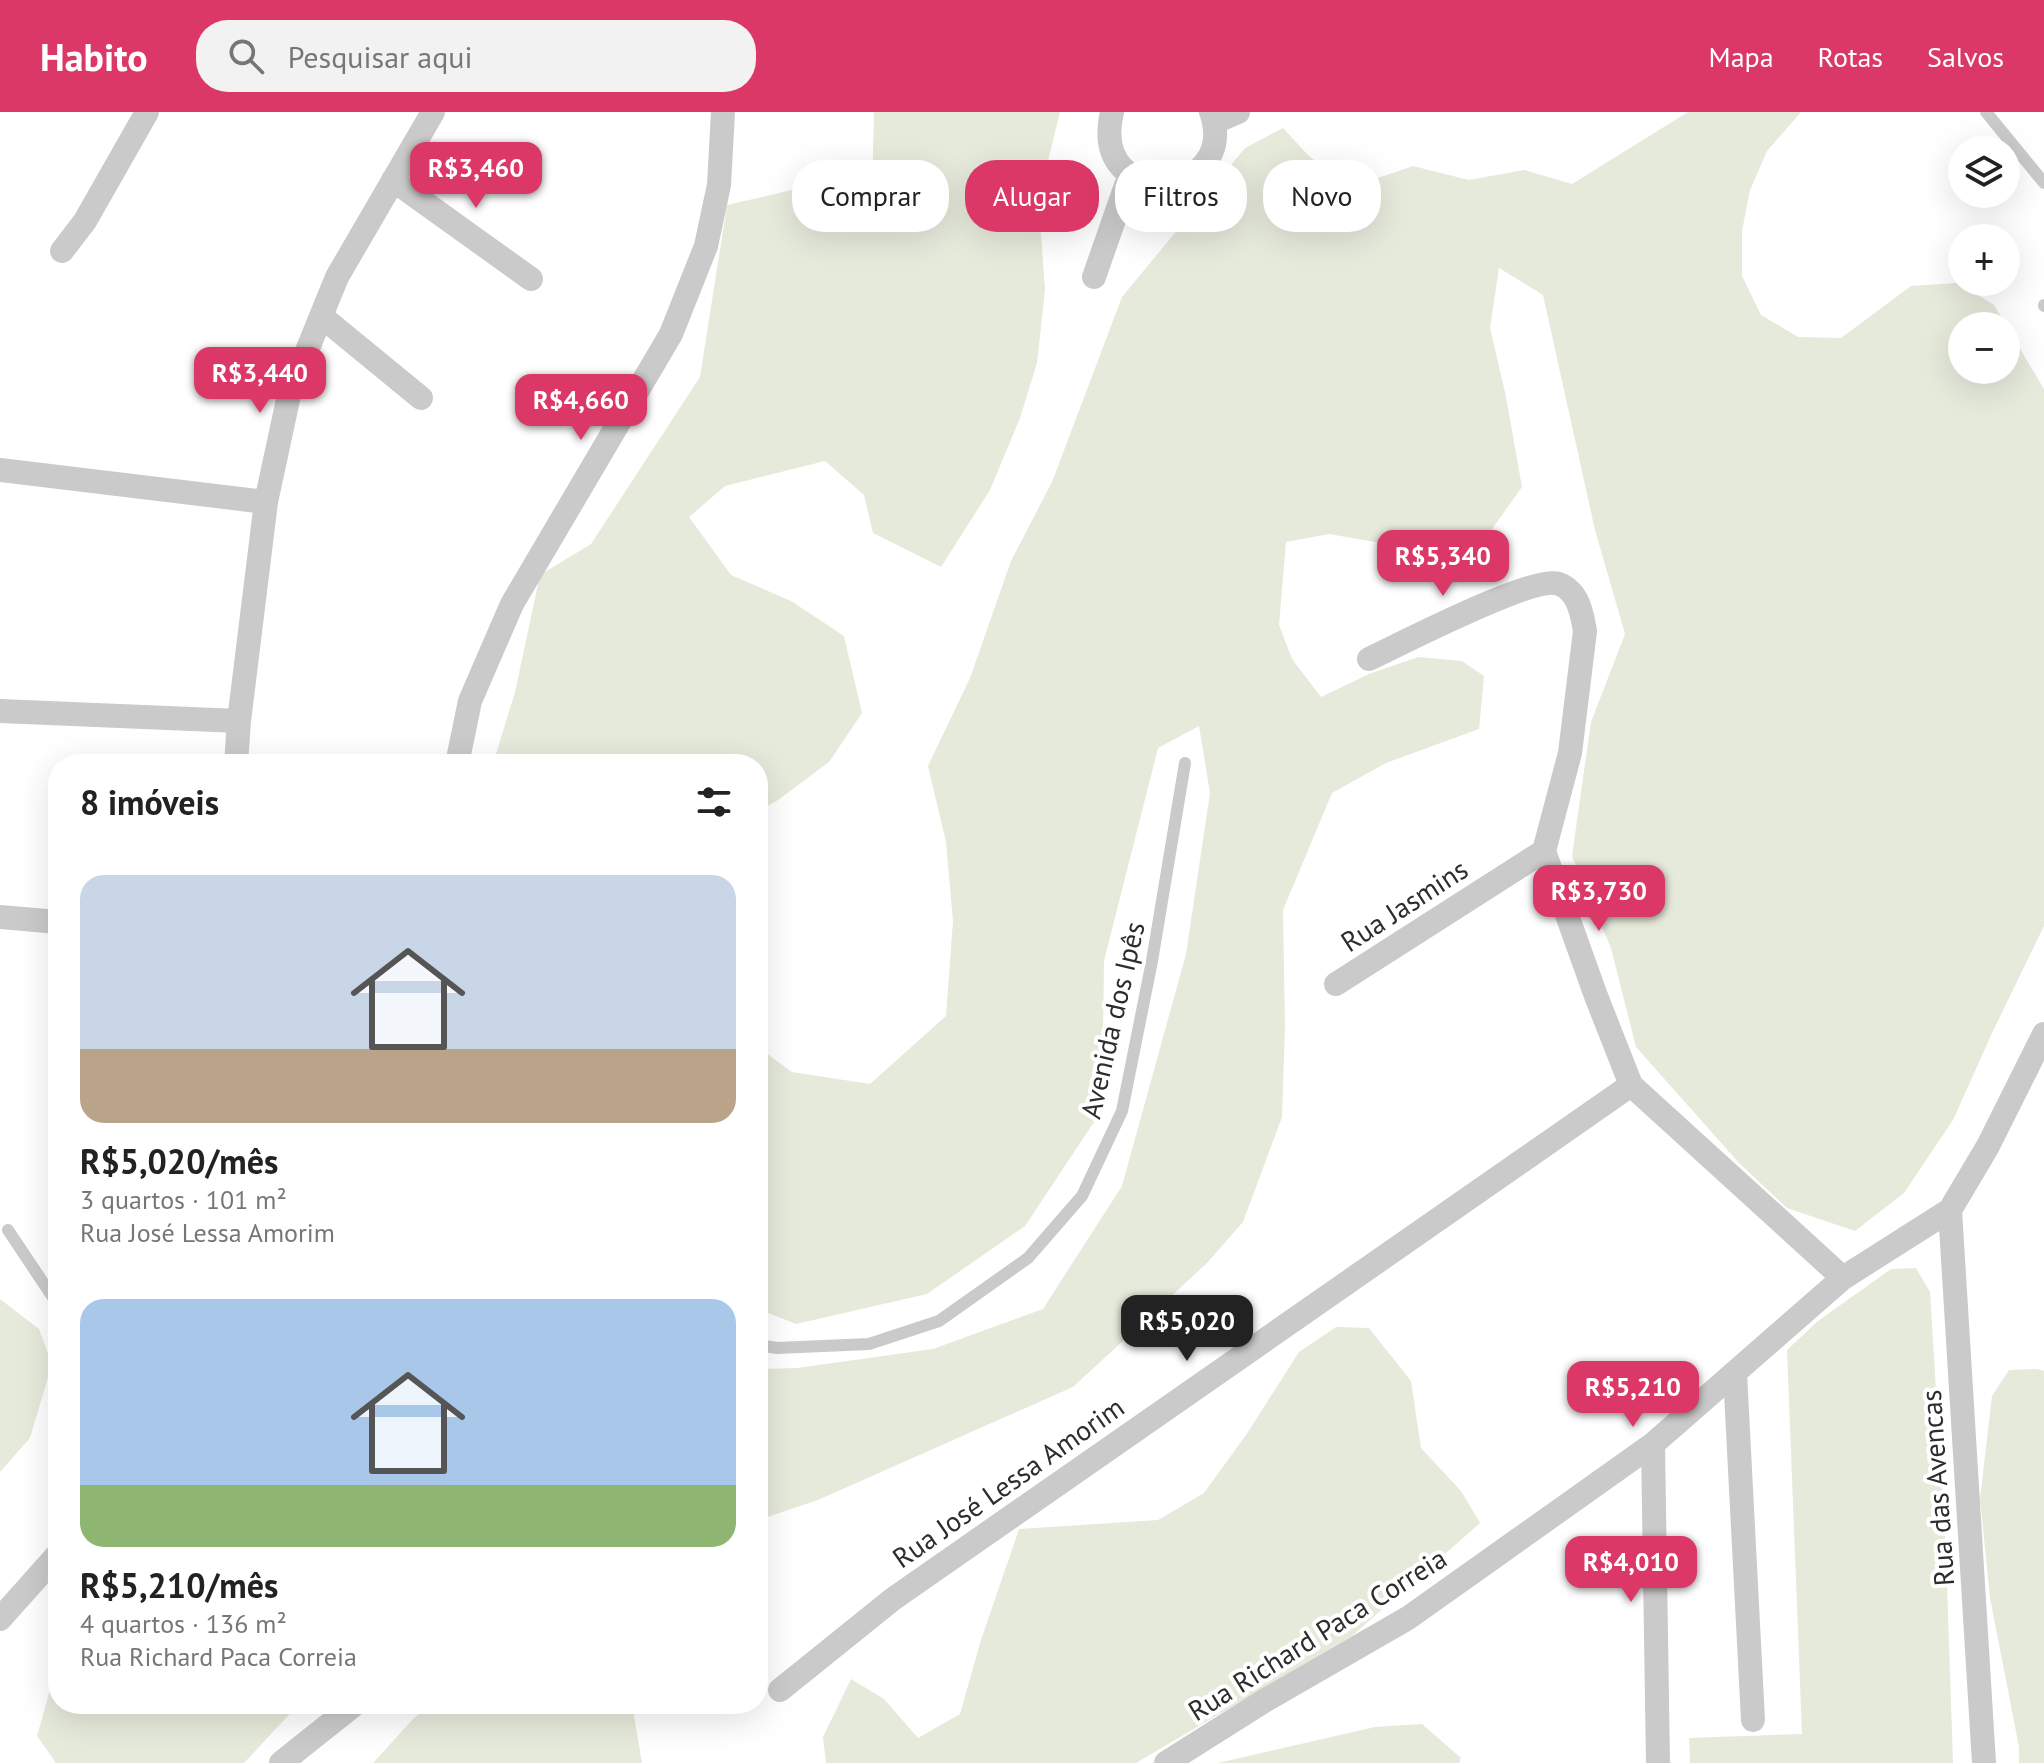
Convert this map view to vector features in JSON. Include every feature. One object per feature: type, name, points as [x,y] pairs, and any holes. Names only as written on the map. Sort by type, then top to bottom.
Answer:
[{"type":"street","points":[[62,251],[85,221],[147,112]]},
{"type":"street","points":[[237,754],[266,502],[289,395],[337,277],[433,112]]},
{"type":"street","points":[[459,754],[470,701],[512,604],[671,334],[706,246],[719,185],[723,112]]},
{"type":"street","points":[[1112,112],[1108,130],[1117,160]]},
{"type":"street","points":[[1205,160],[1215,140],[1213,117],[1238,112]]},
{"type":"street","points":[[393,180],[531,279]]},
{"type":"street","points":[[1094,277],[1115,217]]},
{"type":"street","points":[[321,316],[421,398]]},
{"type":"street","points":[[0,470],[266,502]]},
{"type":"street","points":[[1369,659],[1537,584],[1557,583],[1570,591],[1582,611],[1585,631],[1570,753],[1544,851],[1631,1085],[1843,1278]]},
{"type":"street","points":[[0,711],[239,721]]},
{"type":"street","name":"Rua Jasmins","points":[[1336,984],[1544,851]]},
{"type":"street","points":[[0,917],[48,921]]},
{"type":"street","name":"Rua Richard Paca Correia","points":[[1166,1763],[1264,1701],[1408,1618],[1653,1444],[1843,1278],[1950,1210],[1988,1146],[2044,1034]]},
{"type":"street","name":"Rua José Lessa Amorim","points":[[780,1690],[906,1590],[1631,1085]]},
{"type":"street","name":"Rua das Avencas","points":[[1950,1210],[1984,1763]]},
{"type":"street","points":[[1735,1373],[1753,1720]]},
{"type":"street","points":[[1653,1444],[1658,1763]]},
{"type":"street","points":[[0,1619],[48,1565]]},
{"type":"street","points":[[281,1763],[342,1714]]},
{"type":"lane","points":[[1986,112],[2044,183]]},
{"type":"lane","name":"Avenida dos Ipês","points":[[768,1347],[869,1344],[939,1321],[1028,1258],[1082,1196],[1122,1111],[1152,961],[1185,763]]},
{"type":"lane","points":[[8,1230],[48,1290]]},
{"type":"shaded area","points":[[874,112],[1060,112],[1048,160],[965,160],[965,232],[1041,232],[1045,290],[1037,363],[1020,418],[990,490],[941,567],[873,533],[864,495],[825,461],[725,486],[689,517],[731,575],[791,601],[844,636],[862,713],[829,762],[768,806],[768,754],[496,754],[515,692],[540,575],[591,544],[700,377],[727,205],[792,190],[792,232],[949,232],[949,160],[873,160]]},
{"type":"shaded area","points":[[1688,112],[1801,112],[1767,151],[1750,190],[1742,231],[1742,276],[1761,315],[1798,337],[1841,338],[1911,286],[1948,284],[1948,296],[1979,296],[1994,305],[1998,312],[1948,312],[1948,384],[2020,384],[2020,349],[2044,389],[2044,926],[1953,1120],[1904,1193],[1855,1231],[1787,1208],[1739,1163],[1636,1047],[1611,948],[1572,856],[1591,722],[1625,634],[1595,530],[1543,295],[1499,268],[1490,328],[1522,487],[1485,539],[1438,553],[1329,534],[1286,542],[1279,625],[1292,659],[1321,697],[1369,674],[1418,657],[1462,661],[1484,676],[1479,729],[1386,763],[1332,793],[1283,910],[1285,1027],[1282,1117],[1243,1222],[1207,1263],[1073,1387],[818,1500],[768,1517],[768,1369],[797,1368],[933,1349],[1043,1309],[1122,1186],[1186,954],[1210,793],[1199,726],[1158,748],[1104,961],[1102,1110],[1025,1226],[927,1294],[796,1324],[768,1313],[768,1054],[792,1072],[870,1084],[946,1016],[953,921],[946,842],[928,766],[970,678],[1011,561],[1052,482],[1122,297],[1176,232],[1247,232],[1247,160],[1235,160],[1245,148],[1283,128],[1314,160],[1263,160],[1263,232],[1381,232],[1381,177],[1413,166],[1469,180],[1524,170],[1572,184]]},
{"type":"shaded area","points":[[1916,1268],[1930,1292],[1946,1554],[1953,1763],[1690,1763],[1689,1738],[1802,1734],[1787,1350],[1818,1321],[1891,1269]]},
{"type":"shaded area","points":[[0,1299],[39,1329],[48,1353],[48,1377],[30,1438],[0,1472]]},
{"type":"shaded area","points":[[1336,1327],[1369,1328],[1411,1381],[1421,1448],[1461,1491],[1480,1523],[1352,1636],[1136,1763],[826,1763],[823,1737],[851,1679],[884,1699],[918,1738],[960,1714],[981,1640],[1019,1529],[1158,1520],[1204,1493],[1248,1432],[1299,1352]]},
{"type":"shaded area","points":[[2009,1370],[2044,1371],[2044,1763],[2019,1763],[2019,1747],[1990,1598],[1980,1499],[1992,1396]]},
{"type":"shaded area","points":[[48,1697],[48,1714],[290,1714],[244,1763],[56,1763],[37,1736]]},
{"type":"shaded area","points":[[419,1714],[634,1714],[642,1763],[373,1763]]},
{"type":"shaded area","points":[[1422,1724],[1461,1758],[1459,1763],[1218,1763],[1375,1727]]}]
